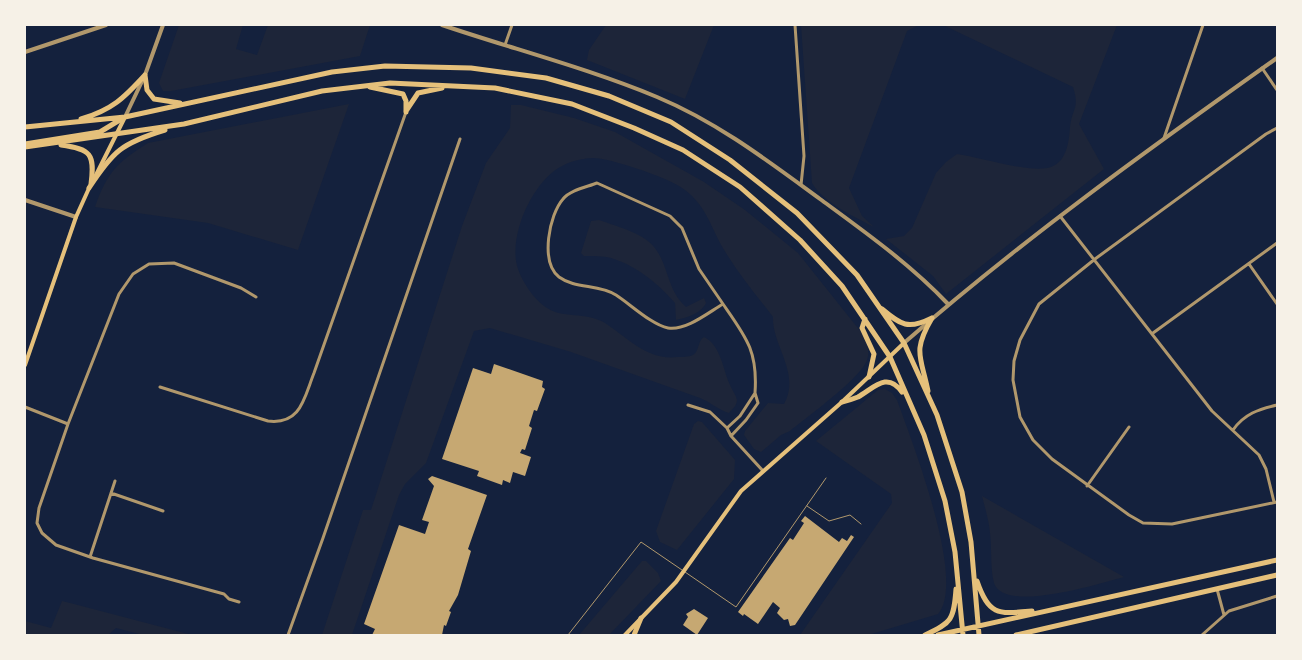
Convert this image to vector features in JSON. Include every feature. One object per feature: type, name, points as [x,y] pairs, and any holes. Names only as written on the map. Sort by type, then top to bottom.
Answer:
[{"type":"highway","points":[[25,127],[125,117],[332,72],[384,66],[471,68],[546,78],[609,96],[671,122],[767,188],[828,243],[857,275],[904,343],[930,399],[948,446],[962,492],[969,525],[979,635]]},
{"type":"highway","points":[[145,75],[147,90],[154,99],[166,102],[188,103]]},
{"type":"highway","points":[[68,123],[112,107],[122,100],[145,75]]},
{"type":"highway","points":[[90,186],[116,151],[138,138],[184,124],[322,91],[390,83],[495,88],[572,104],[634,128],[683,150],[740,187],[800,240],[842,286],[890,357],[913,408],[938,476],[948,517],[957,571],[962,632]]},
{"type":"highway","points":[[364,86],[400,93],[406,101],[406,112]]},
{"type":"highway","points":[[406,112],[418,93],[449,86]]},
{"type":"highway","points":[[25,145],[100,132],[125,117]]},
{"type":"highway","points":[[53,145],[184,124]]},
{"type":"highway","points":[[25,145],[78,147],[88,153],[93,163],[90,186]]},
{"type":"highway","points":[[876,304],[902,324],[916,325],[932,318]]},
{"type":"highway","points":[[930,399],[919,351],[921,336],[932,318]]},
{"type":"highway","points":[[865,320],[862,328],[874,354],[868,376]]},
{"type":"highway","points":[[842,402],[858,397],[873,386],[891,382],[897,385],[913,408]]},
{"type":"highway","points":[[938,635],[962,632],[979,626],[1053,609],[1277,560]]},
{"type":"highway","points":[[925,635],[941,628],[952,619],[957,571]]},
{"type":"highway","points":[[974,574],[984,601],[998,612],[1053,609]]},
{"type":"highway","points":[[1016,635],[1277,576]]},
{"type":"highway","points":[[634,635],[641,618]]},
{"type":"highway","points":[[1023,635],[1030,632]]},
{"type":"main road","points":[[25,365],[76,217],[125,117]]},
{"type":"main road","points":[[625,635],[684,571],[735,498],[842,402],[904,343]]},
{"type":"street","points":[[25,52],[106,25]]},
{"type":"street","points":[[125,117],[145,75],[163,25]]},
{"type":"street","points":[[442,25],[657,97],[718,127],[775,165],[914,270],[948,304]]},
{"type":"street","points":[[506,45],[512,25]]},
{"type":"street","points":[[796,25],[804,156],[801,185]]},
{"type":"street","points":[[1163,141],[1203,25]]},
{"type":"street","points":[[904,343],[948,304],[1060,216],[1277,58]]},
{"type":"street","points":[[1262,68],[1277,90]]},
{"type":"street","points":[[160,387],[268,421],[285,421],[297,412],[314,373],[406,112]]},
{"type":"street","points":[[1060,216],[1095,259],[1153,333],[1212,411],[1263,462],[1276,502],[1172,524],[1158,525],[1143,522],[1129,515],[1087,486],[1052,459],[1033,440],[1020,417],[1013,372],[1020,340],[1040,304],[1095,259],[1266,134],[1277,128]]},
{"type":"street","points":[[288,635],[326,530],[460,139]]},
{"type":"street","points":[[723,304],[690,322],[668,328],[614,294],[567,282],[556,275],[548,255],[547,235],[563,198],[598,183],[670,216],[682,228],[699,269],[748,340],[755,366],[755,393],[758,403],[731,436]]},
{"type":"street","points":[[25,200],[76,217]]},
{"type":"street","points":[[1153,333],[1277,243]]},
{"type":"street","points":[[239,602],[229,599],[224,594],[90,557],[56,545],[42,533],[37,523],[39,508],[68,424],[119,294],[133,274],[149,264],[174,262],[242,288],[256,297]]},
{"type":"street","points":[[1249,264],[1277,304]]},
{"type":"street","points":[[727,428],[740,416],[755,393]]},
{"type":"street","points":[[747,404],[754,408]]},
{"type":"street","points":[[688,405],[710,412],[727,428],[731,436],[763,471]]},
{"type":"street","points":[[1233,430],[1244,417],[1260,409],[1277,405]]},
{"type":"street","points":[[25,407],[68,424]]},
{"type":"street","points":[[1087,486],[1129,427]]},
{"type":"street","points":[[90,557],[115,481]]},
{"type":"street","points":[[111,492],[163,511]]},
{"type":"street","points":[[1217,589],[1224,615]]},
{"type":"street","points":[[1203,635],[1228,611],[1277,596]]},
{"type":"lane","points":[[568,635],[641,542],[736,607],[826,478]]},
{"type":"lane","points":[[807,506],[829,521],[850,515],[861,524]]},
{"type":"shaded area","points":[[179,25],[243,25],[236,49],[257,55],[268,25],[370,25],[360,56],[163,91],[159,83]]},
{"type":"shaded area","points":[[606,25],[714,25],[685,99],[587,60],[589,50]]},
{"type":"shaded area","points":[[801,25],[919,25],[907,31],[849,188],[862,216],[874,227],[831,203],[812,183]]},
{"type":"shaded area","points":[[943,25],[1117,25],[1079,124],[1104,169],[946,294],[933,276],[886,239],[904,236],[912,228],[936,173],[957,154],[1019,167],[1042,169],[1056,164],[1061,160],[1066,150],[1076,100],[1073,87]]},
{"type":"shaded area","points":[[349,104],[298,250],[208,223],[95,207],[109,176],[121,162],[148,143]]},
{"type":"shaded area","points":[[511,105],[521,105],[574,118],[615,132],[704,182],[745,210],[798,253],[865,337],[868,351],[867,360],[855,377],[790,431],[781,435],[761,452],[754,449],[744,435],[745,431],[768,403],[784,404],[788,393],[788,370],[774,328],[773,317],[731,261],[702,208],[696,200],[679,186],[624,164],[593,158],[578,160],[564,165],[553,172],[542,183],[525,210],[520,226],[516,241],[516,256],[518,269],[528,289],[540,303],[551,310],[558,313],[598,319],[639,347],[657,355],[667,357],[691,356],[697,351],[700,341],[704,337],[710,341],[721,358],[737,400],[736,404],[729,413],[700,398],[571,352],[490,328],[474,331],[426,463],[405,484],[399,495],[352,635],[322,635],[363,510],[371,510],[462,226],[486,163],[510,128]]},
{"type":"shaded area","points":[[599,220],[631,231],[646,240],[661,258],[672,287],[680,301],[686,307],[704,298],[706,303],[704,307],[693,314],[676,320],[675,303],[646,276],[629,265],[611,258],[584,256],[581,253],[591,221]]},
{"type":"shaded area","points":[[885,389],[892,393],[897,400],[934,509],[946,572],[945,597],[938,614],[868,635],[800,635],[892,503],[891,494],[816,441],[878,390]]},
{"type":"shaded area","points":[[698,421],[702,422],[735,460],[734,479],[677,550],[660,542],[656,531],[694,424]]},
{"type":"shaded area","points":[[982,496],[1124,577],[1054,594],[1015,596],[1002,592],[994,583],[991,539]]},
{"type":"shaded area","points":[[642,561],[646,561],[658,573],[661,581],[609,635],[579,635]]},
{"type":"shaded area","points":[[62,601],[192,635],[143,635],[116,628],[108,635],[25,635],[25,621],[51,628]]},
{"type":"building","points":[[494,364],[543,381],[542,387],[545,389],[537,411],[534,410],[529,426],[532,428],[525,450],[522,449],[520,453],[531,457],[525,476],[513,472],[510,483],[503,480],[502,485],[477,476],[479,471],[442,459],[473,368],[491,374]]},
{"type":"building","points":[[432,476],[487,495],[468,549],[471,551],[458,595],[449,611],[451,612],[446,626],[444,625],[442,635],[372,635],[375,629],[364,624],[399,525],[425,534],[429,522],[422,520],[434,486],[428,479]]},
{"type":"building","points":[[805,516],[839,542],[842,538],[847,541],[851,535],[854,537],[795,625],[790,626],[788,619],[784,620],[777,613],[780,608],[773,602],[758,624],[738,612],[790,538],[793,540],[804,523],[801,521]]},
{"type":"building","points":[[694,609],[708,618],[697,635],[683,625],[688,617],[686,614]]}]
